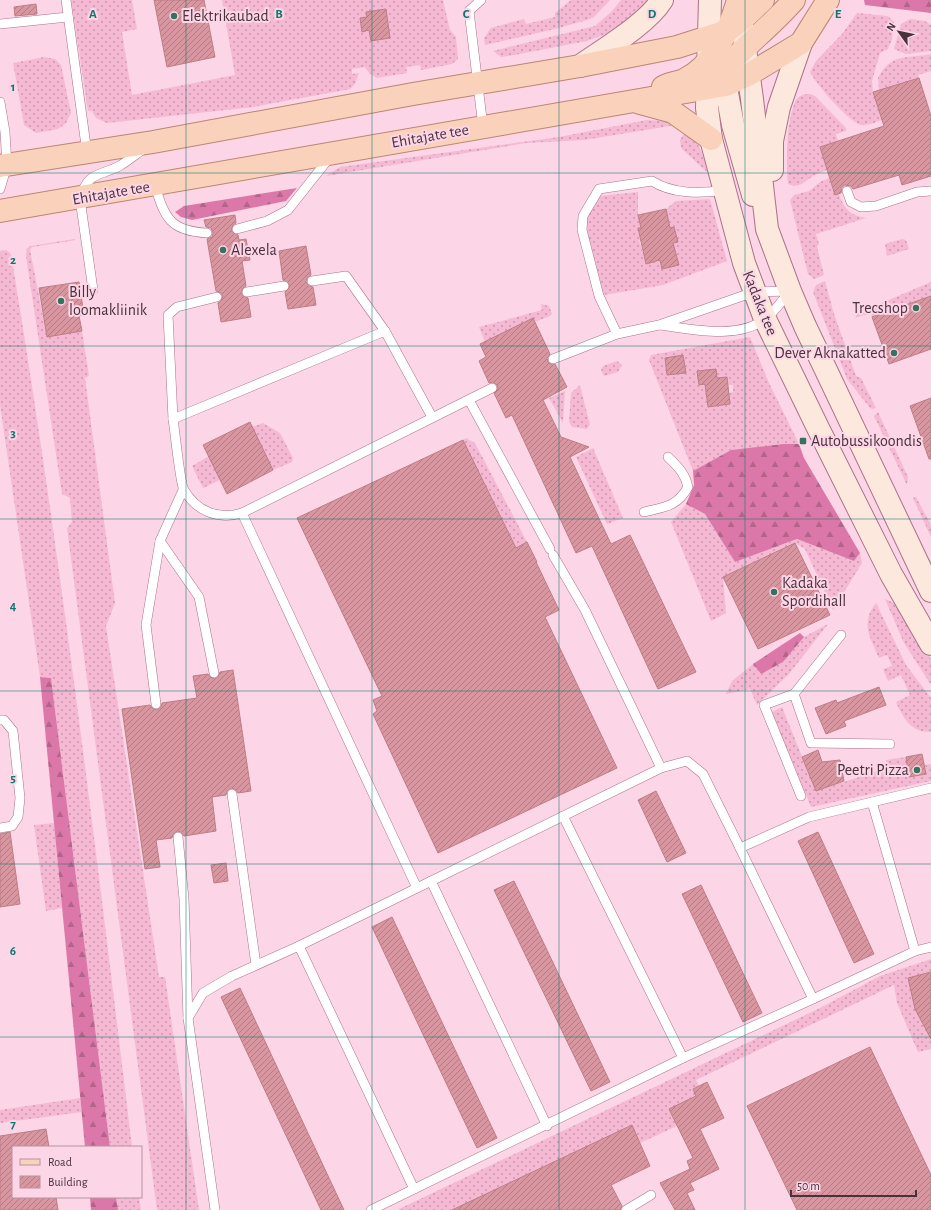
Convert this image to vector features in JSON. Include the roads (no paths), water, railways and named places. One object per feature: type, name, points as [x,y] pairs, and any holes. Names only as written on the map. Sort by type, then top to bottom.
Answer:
[{"type":"main road","points":[[580,66],[631,30],[662,0]]},
{"type":"main road","name":"Ehitajate tee","points":[[0,211],[80,199],[333,153],[635,101],[725,43],[763,0]]},
{"type":"main road","points":[[744,49],[794,0]]},
{"type":"main road","name":"Ehitajate tee","points":[[725,43],[748,75],[800,43],[828,0]]},
{"type":"main road","points":[[710,4],[725,43],[733,125],[752,194],[767,229]]},
{"type":"main road","name":"Ehitajate tee","points":[[4,166],[153,142],[478,82],[580,66],[678,47],[725,43]]},
{"type":"main road","points":[[725,43],[744,49],[756,55],[765,56],[776,54],[800,43]]},
{"type":"main road","points":[[635,101],[668,84],[684,80],[698,70],[725,43]]},
{"type":"main road","name":"Kadaka tee","points":[[930,589],[790,291],[767,229],[744,49],[725,43],[707,108],[711,139],[744,263],[765,319],[891,574],[931,644]]},
{"type":"main road","points":[[767,229],[772,168],[772,141],[781,100],[800,43]]},
{"type":"main road","points":[[635,101],[673,112],[711,139]]},
{"type":"main road","points":[[869,528],[881,535],[892,538],[904,533]]},
{"type":"main road","points":[[891,574],[909,576],[930,589]]},
{"type":"lane","points":[[66,0],[87,153]]},
{"type":"lane","points":[[481,0],[469,11],[483,127]]},
{"type":"lane","points":[[0,24],[68,17]]},
{"type":"lane","points":[[0,102],[5,132],[4,166],[0,190]]},
{"type":"lane","points":[[93,290],[80,199],[84,185],[91,178],[121,165],[153,142]]},
{"type":"lane","points":[[237,229],[266,221],[288,210],[333,153]]},
{"type":"lane","points":[[617,334],[599,296],[582,230],[583,216],[599,189],[652,181],[660,186],[696,193],[724,190]]},
{"type":"lane","points":[[155,186],[163,211],[174,224],[189,232],[207,234]]},
{"type":"lane","points":[[847,191],[851,202],[861,207],[876,206],[918,192],[931,191]]},
{"type":"lane","points":[[312,281],[346,276],[385,331],[432,417]]},
{"type":"lane","points":[[247,292],[284,286]]},
{"type":"lane","points":[[553,359],[617,334],[659,325],[754,292],[790,291]]},
{"type":"lane","points":[[659,325],[719,333],[750,327],[765,319],[790,291]]},
{"type":"lane","points":[[156,704],[146,625],[160,541],[183,490],[173,420],[168,315],[177,308],[217,298]]},
{"type":"lane","points":[[173,420],[385,331]]},
{"type":"lane","points":[[183,490],[204,512],[230,517],[242,513],[492,388]]},
{"type":"lane","points":[[469,400],[585,610],[661,768]]},
{"type":"lane","points":[[644,512],[678,502],[688,487],[682,470],[668,458]]},
{"type":"lane","points":[[242,513],[417,888]]},
{"type":"lane","points":[[160,541],[200,597],[214,673]]},
{"type":"lane","points":[[801,796],[764,705],[794,694],[841,635]]},
{"type":"lane","points":[[794,694],[811,743],[890,744]]},
{"type":"lane","points":[[0,720],[4,720],[13,731],[20,798],[18,817],[12,826],[0,828]]},
{"type":"lane","points":[[188,1018],[203,993],[232,976],[299,946],[661,768],[687,761],[703,774],[813,999]]},
{"type":"lane","points":[[740,848],[808,817],[931,788]]},
{"type":"lane","points":[[232,794],[256,965]]},
{"type":"lane","points":[[872,802],[915,950]]},
{"type":"lane","points":[[563,816],[683,1058]]},
{"type":"lane","points":[[178,837],[184,899],[188,1018],[215,1210]]},
{"type":"lane","points":[[431,881],[547,1126]]},
{"type":"lane","points":[[299,946],[414,1189]]},
{"type":"lane","points":[[371,1210],[547,1126],[683,1058],[813,999],[915,950],[931,947]]},
{"type":"lane","points":[[626,1210],[652,1195]]},
{"type":"place","name":"Elektrikaubad","points":[[174,16]]},
{"type":"place","name":"Alexela","points":[[223,250]]},
{"type":"place","name":"Billy loomakliinik","points":[[61,301]]},
{"type":"place","name":"Trecshop","points":[[916,308]]},
{"type":"place","name":"Dever Aknakatted","points":[[894,353]]},
{"type":"place","name":"Autobussikoondis","points":[[803,441]]},
{"type":"place","name":"Kadaka Spordihall","points":[[774,592]]},
{"type":"place","name":"Peetri Pizza","points":[[917,770]]}]
